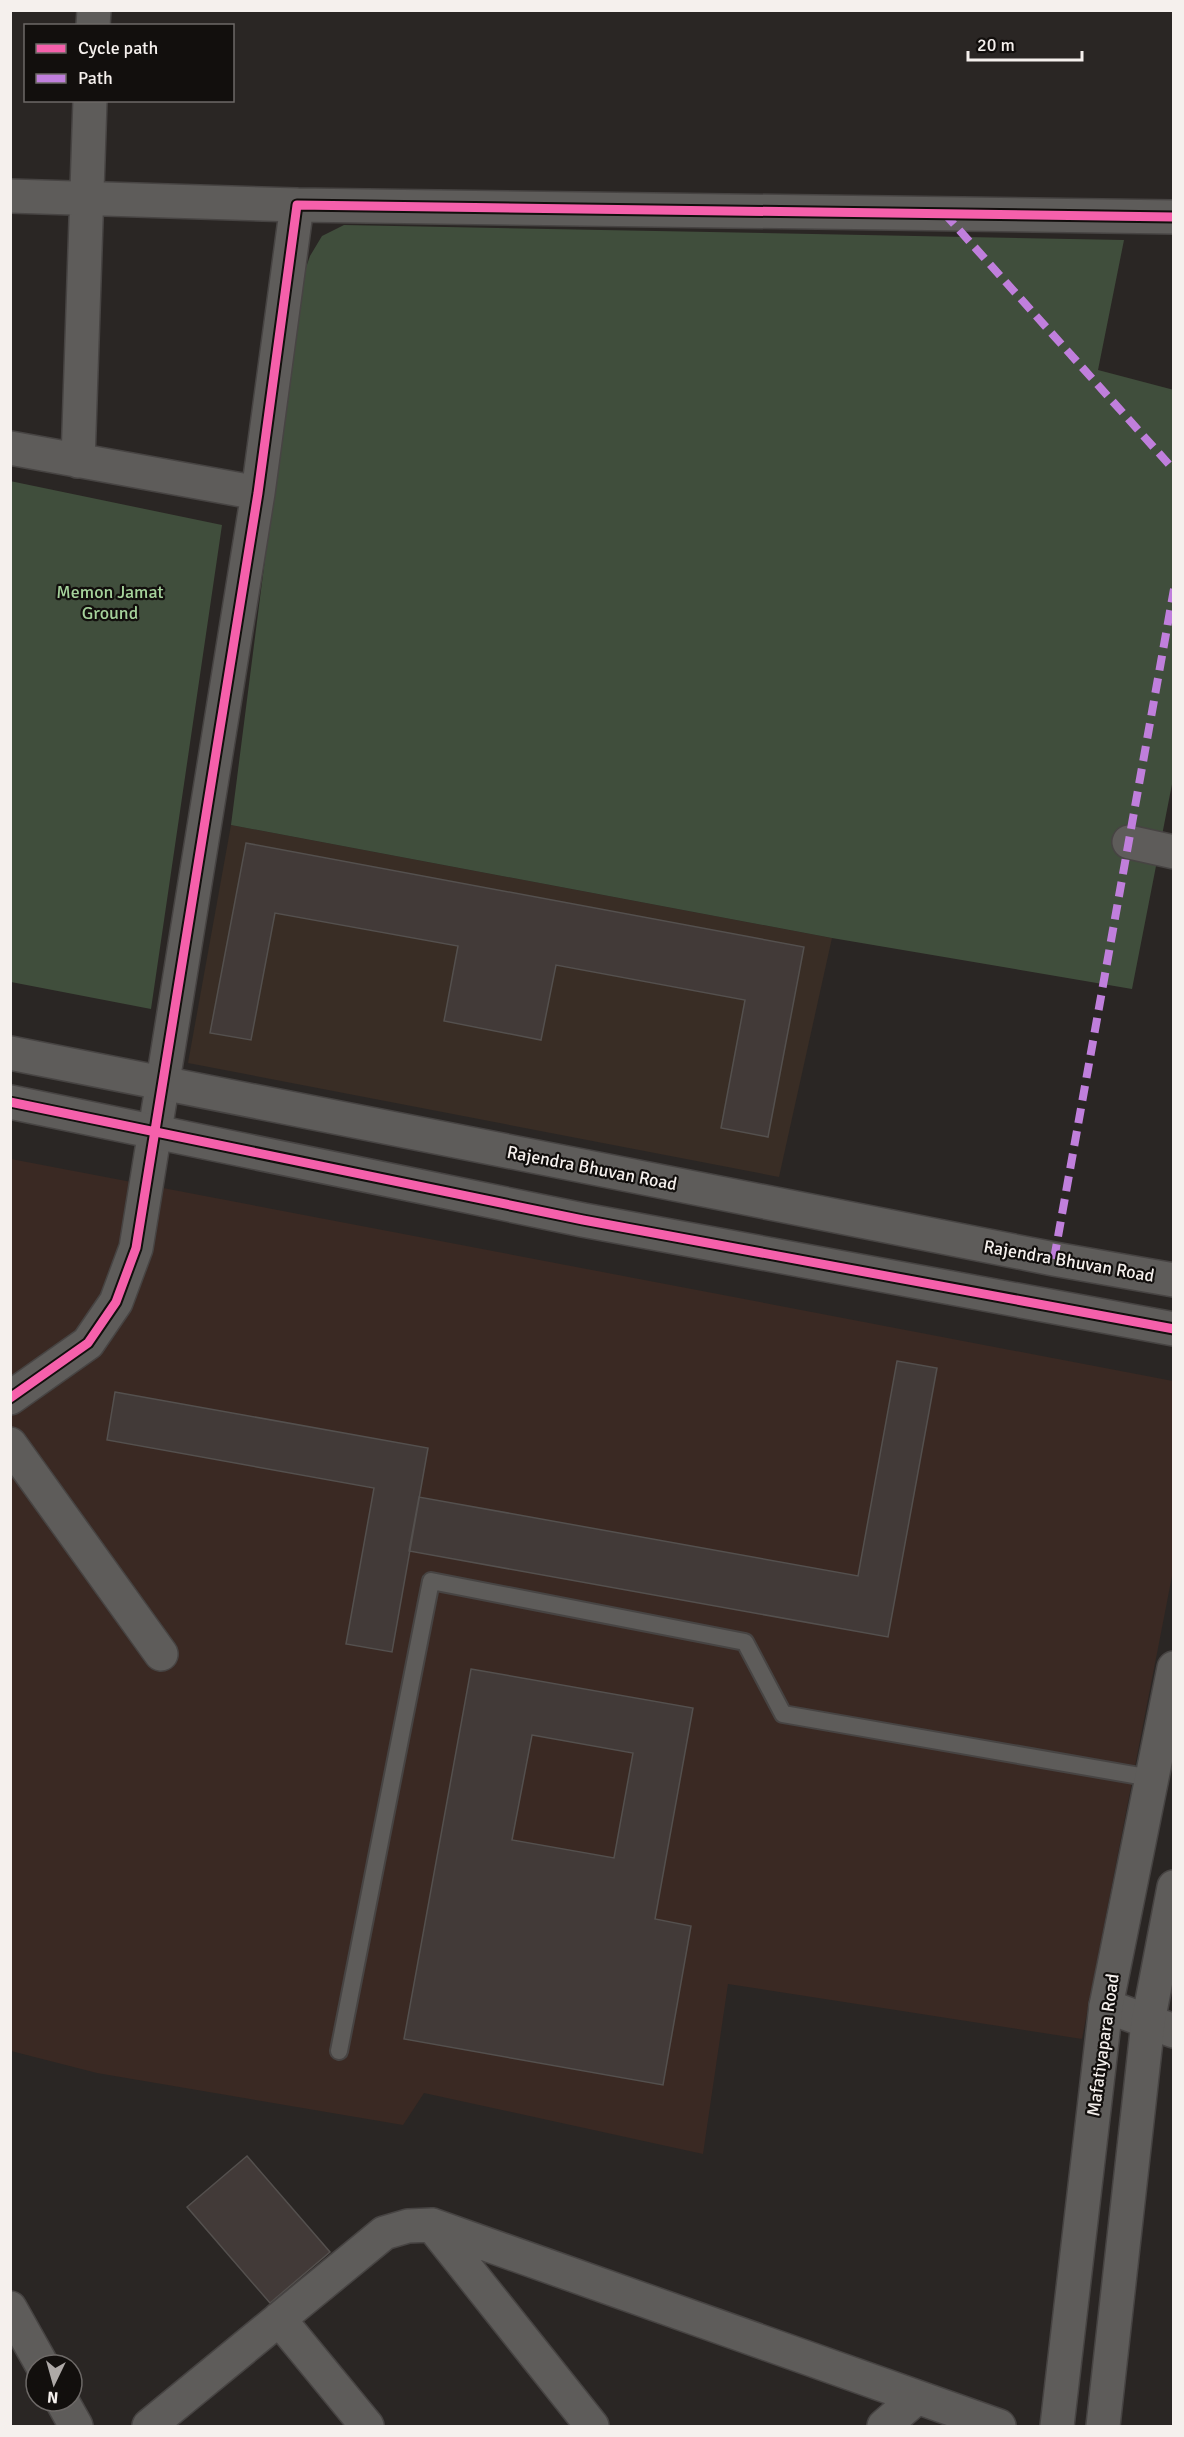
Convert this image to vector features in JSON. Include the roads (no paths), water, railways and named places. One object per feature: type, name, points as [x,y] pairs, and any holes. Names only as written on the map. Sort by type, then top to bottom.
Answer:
[{"type":"street","points":[[78,461],[90,102]]},
{"type":"street","points":[[10,196],[297,205],[1173,217]]},
{"type":"street","points":[[10,1398],[88,1343],[116,1302],[136,1248],[165,1083],[258,493],[297,205]]},
{"type":"street","points":[[10,448],[258,493]]},
{"type":"street","points":[[1129,842],[1173,852]]},
{"type":"street","name":"Rajendra Bhuvan Road","points":[[10,1053],[1054,1259],[1173,1280]]},
{"type":"street","points":[[10,1102],[521,1207],[1173,1329]]},
{"type":"street","points":[[521,1207],[532,1156]]},
{"type":"street","points":[[10,1444],[161,1654]]},
{"type":"street","name":"Mafatiyapara Road","points":[[1057,2427],[1106,2006],[1173,1668]]},
{"type":"street","points":[[1103,2427],[1161,2026],[1173,1887]]},
{"type":"street","points":[[1106,2006],[1161,2026]]},
{"type":"street","points":[[432,2225],[592,2427]]},
{"type":"street","points":[[149,2427],[384,2233],[408,2226],[432,2225],[999,2427]]},
{"type":"street","points":[[10,2308],[35,2353]]},
{"type":"street","points":[[279,2319],[367,2427]]},
{"type":"street","points":[[884,2427],[915,2398]]},
{"type":"street","points":[[68,2413],[76,2427]]},
{"type":"lane","points":[[339,2050],[431,1581],[745,1642],[783,1714],[1151,1778]]},
{"type":"park label","name":"Memon Jamat Ground","points":[[110,602]]}]
